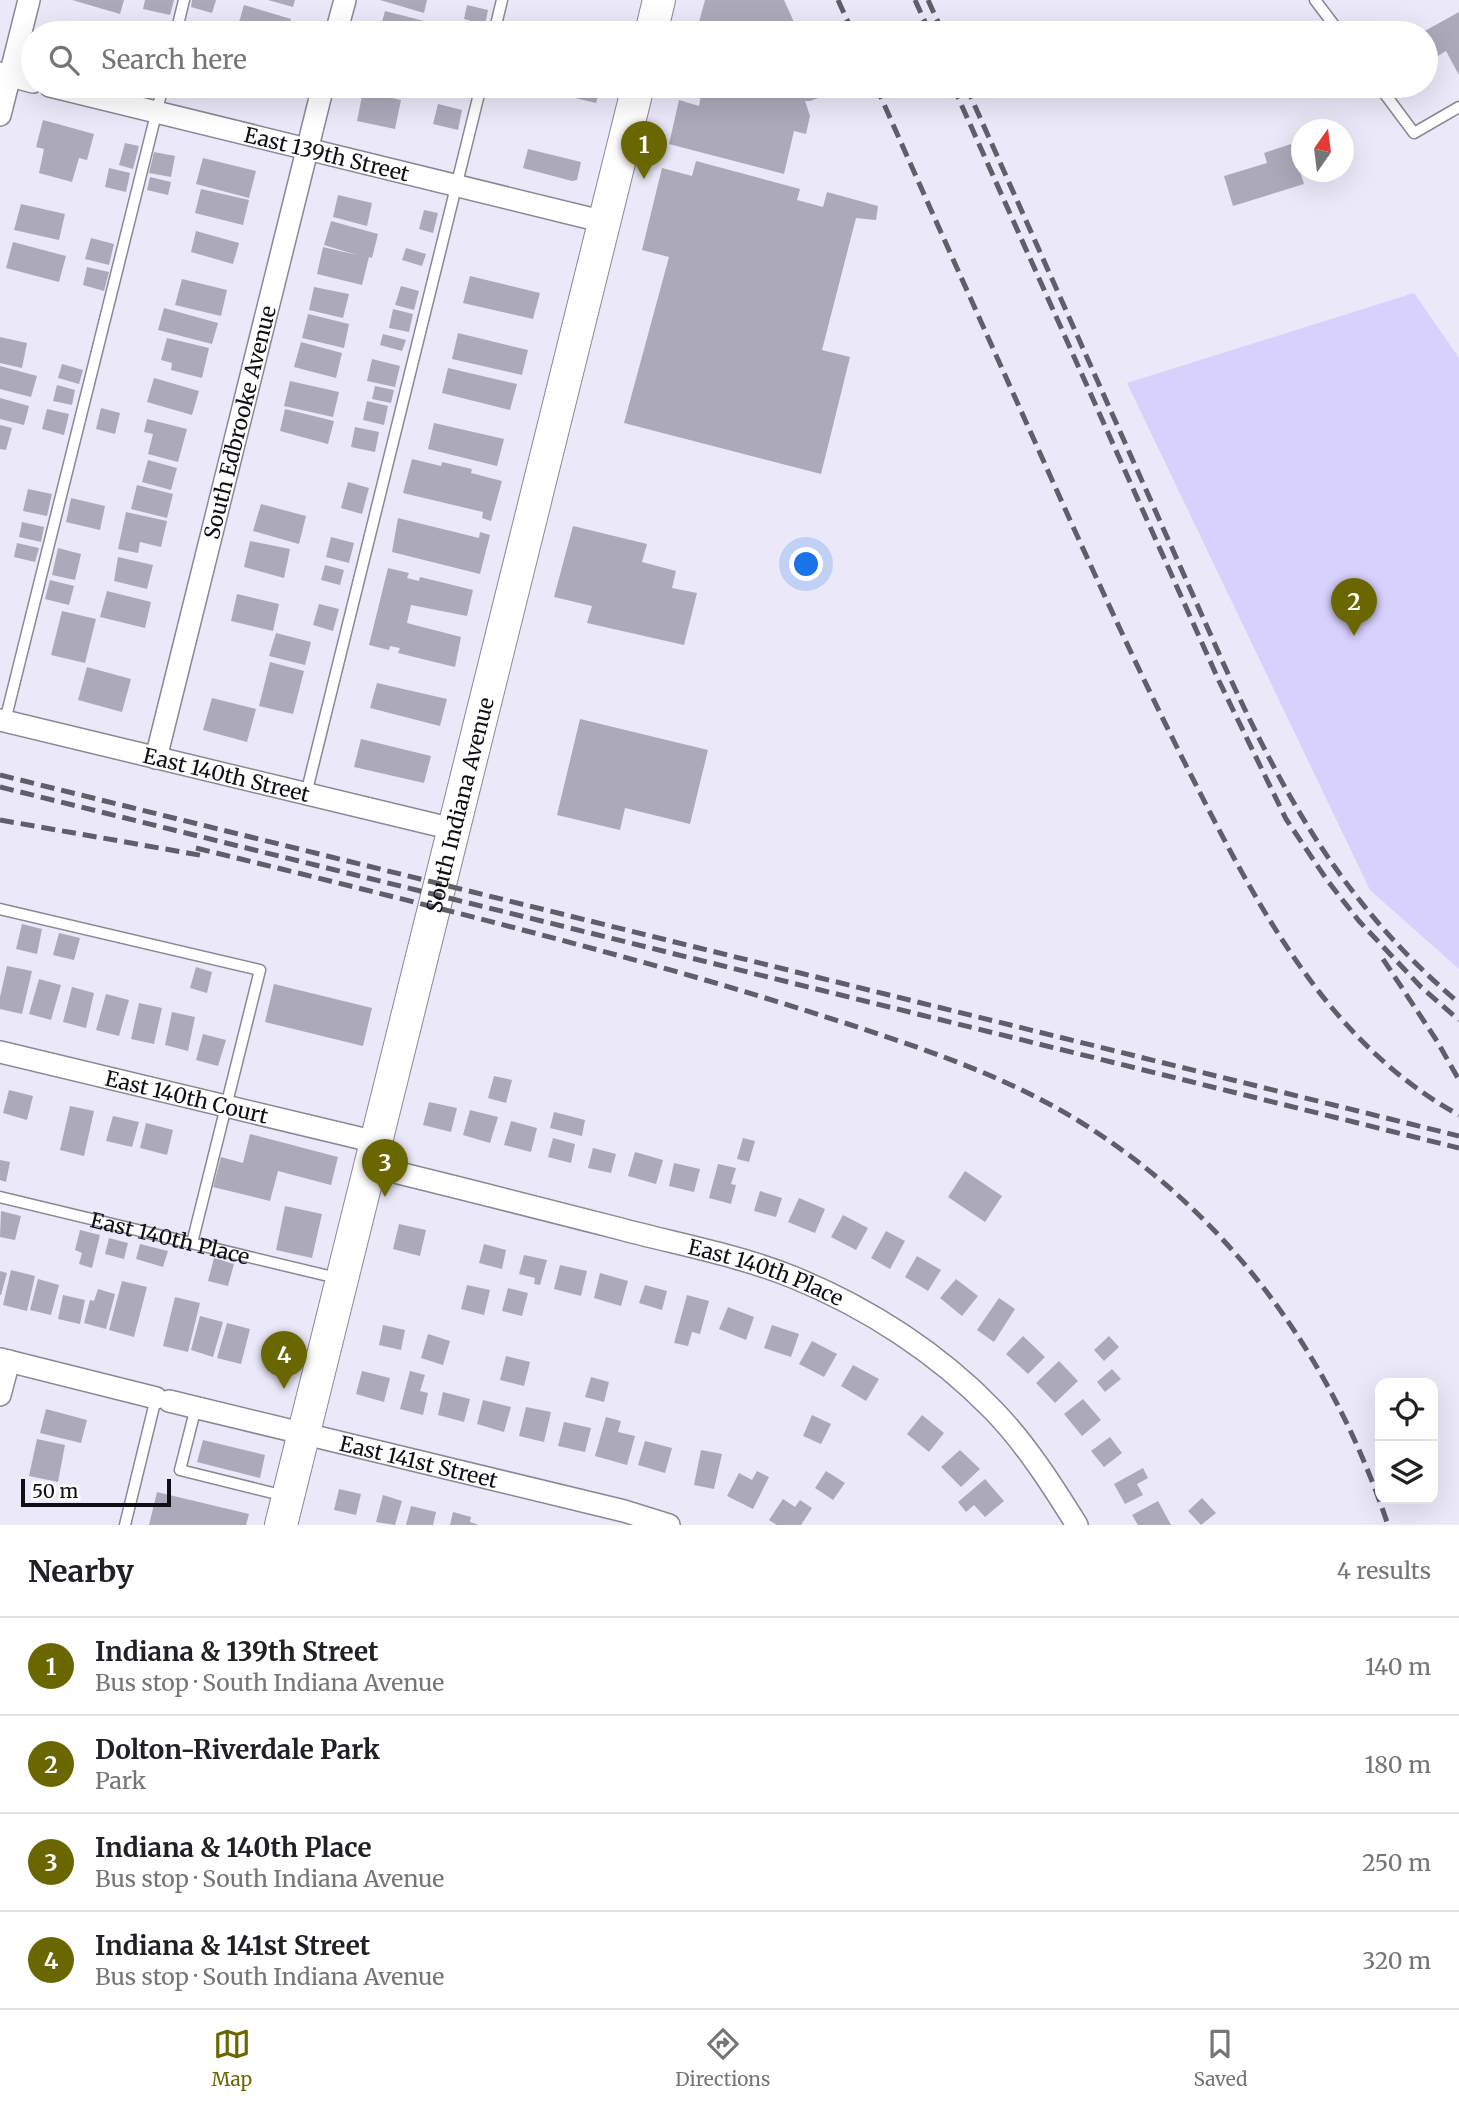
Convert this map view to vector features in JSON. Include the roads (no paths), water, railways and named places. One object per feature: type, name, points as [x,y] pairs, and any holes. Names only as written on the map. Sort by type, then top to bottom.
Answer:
[{"type":"main road","points":[[654,21],[659,0]]},
{"type":"main road","name":"South Indiana Avenue","points":[[285,1511],[635,98]]},
{"type":"street","points":[[22,21],[29,0]]},
{"type":"street","points":[[339,21],[345,0]]},
{"type":"street","points":[[0,115],[5,75],[21,25]]},
{"type":"street","name":"East 139th Street","points":[[99,98],[605,222]]},
{"type":"street","name":"South Edbrooke Avenue","points":[[156,758],[320,98]]},
{"type":"street","name":"East 140th Street","points":[[2,721],[453,829]]},
{"type":"street","name":"East 140th Court","points":[[0,1052],[226,1106],[373,1154]]},
{"type":"street","name":"East 140th Place","points":[[373,1154],[795,1278],[852,1306],[907,1338],[948,1369],[993,1410],[1034,1459],[1073,1524]]},
{"type":"street","points":[[0,1395],[4,1360]]},
{"type":"street","name":"East 141st Street","points":[[4,1360],[610,1508],[669,1525]]},
{"type":"lane","points":[[179,21],[184,0]]},
{"type":"lane","points":[[497,21],[502,0]]},
{"type":"lane","points":[[1315,0],[1331,21]]},
{"type":"lane","points":[[2,721],[160,98]]},
{"type":"lane","points":[[306,794],[478,98]]},
{"type":"lane","points":[[1388,98],[1415,133],[1459,107]]},
{"type":"lane","points":[[0,909],[260,970],[192,1243]]},
{"type":"lane","name":"East 140th Place","points":[[0,1196],[342,1279]]},
{"type":"lane","points":[[125,1525],[162,1399]]},
{"type":"lane","points":[[196,1407],[181,1467],[250,1487],[285,1511]]},
{"type":"railway","points":[[838,0],[848,21]]},
{"type":"railway","points":[[915,0],[925,21]]},
{"type":"railway","points":[[928,0],[938,21]]},
{"type":"railway","points":[[881,98],[1115,619],[1218,829],[1244,876],[1302,969],[1335,1011],[1372,1051],[1413,1085],[1459,1115]]},
{"type":"railway","points":[[958,98],[1219,681],[1286,819],[1327,880],[1359,921],[1421,987],[1459,1020]]},
{"type":"railway","points":[[971,98],[1225,667],[1271,762],[1322,848],[1351,889],[1383,928],[1459,1003]]},
{"type":"railway","points":[[0,775],[1459,1136]]},
{"type":"railway","points":[[0,787],[1459,1148]]},
{"type":"railway","points":[[0,820],[205,856]]},
{"type":"railway","points":[[196,848],[544,936],[755,995],[938,1055],[1055,1107],[1136,1160],[1185,1202],[1230,1247],[1270,1297],[1306,1349],[1338,1405],[1365,1464],[1388,1525]]},
{"type":"railway","points":[[1383,959],[1437,1041],[1459,1080]]},
{"type":"place","name":"Indiana & 139th Street","points":[[644,179]]},
{"type":"place","name":"Dolton-Riverdale Park","points":[[1354,636]]},
{"type":"place","name":"Indiana & 140th Place","points":[[385,1197]]},
{"type":"place","name":"Indiana & 141st Street","points":[[284,1389]]}]
